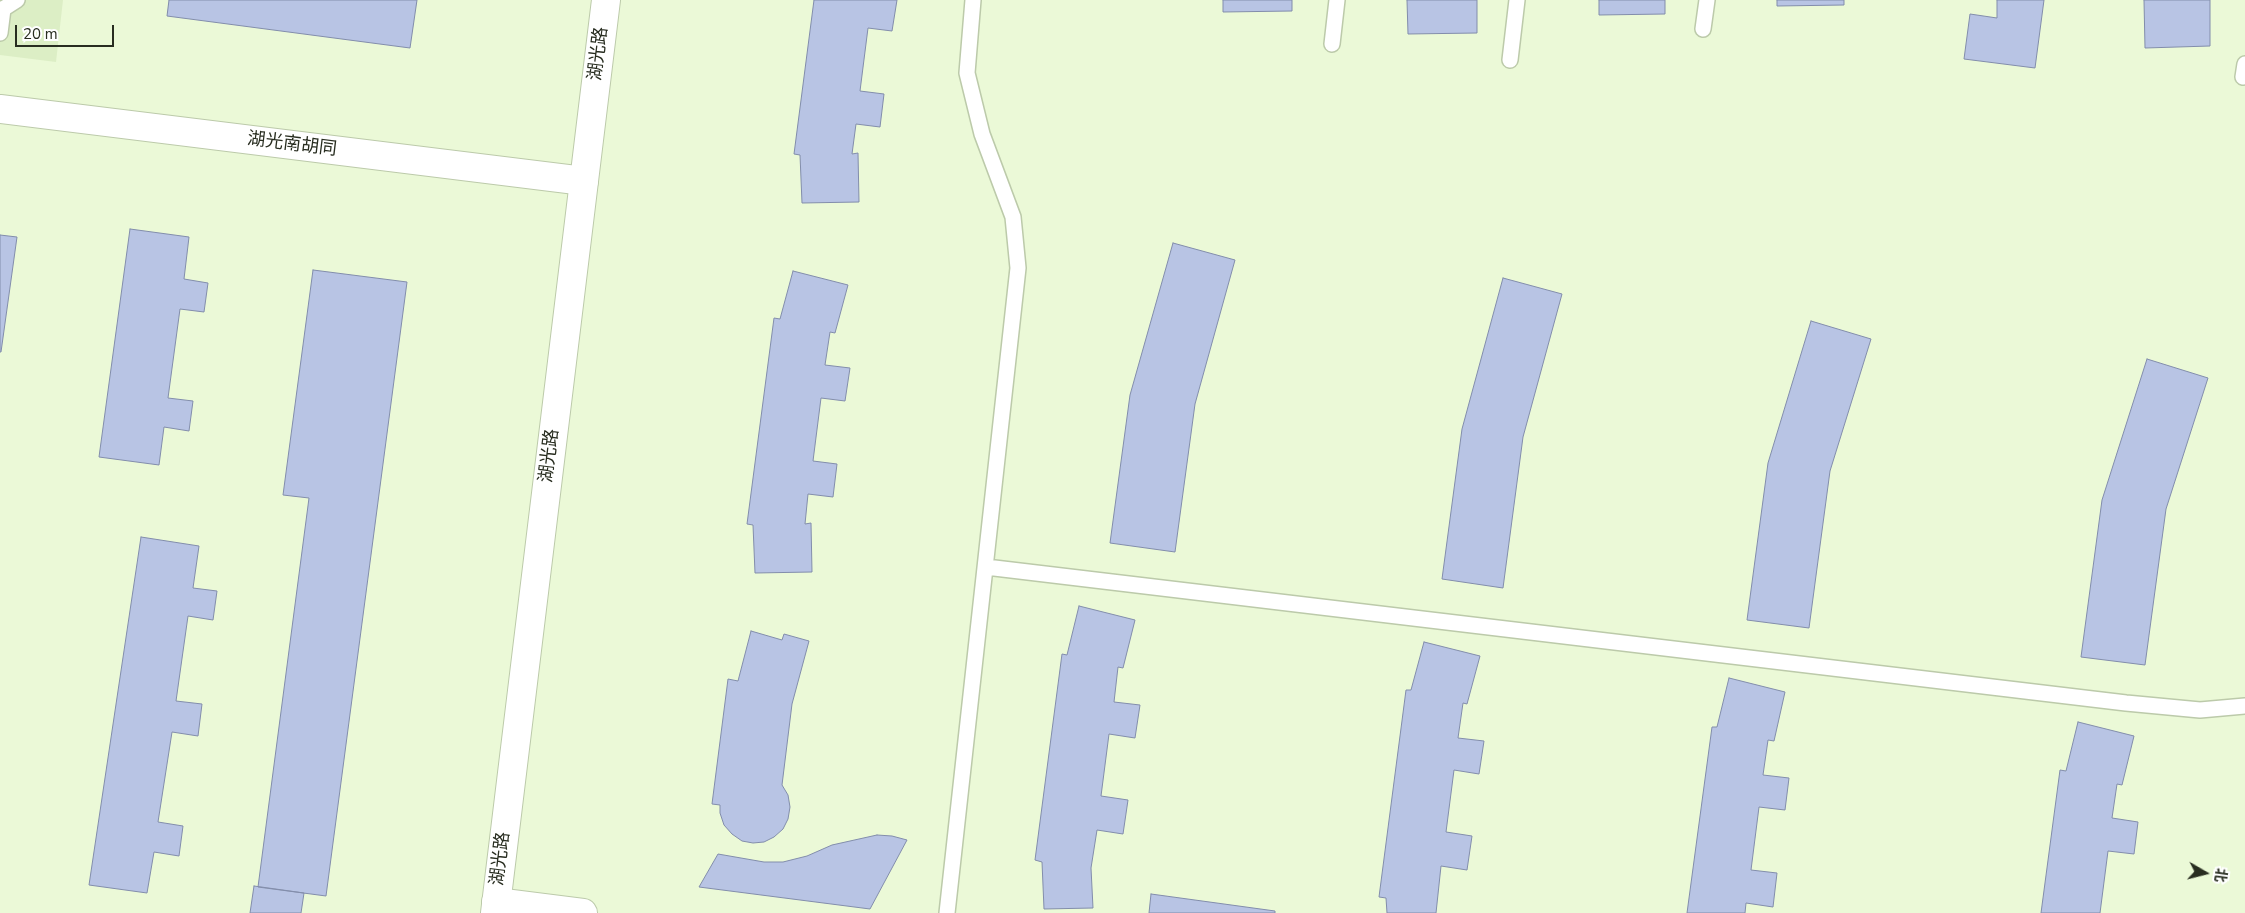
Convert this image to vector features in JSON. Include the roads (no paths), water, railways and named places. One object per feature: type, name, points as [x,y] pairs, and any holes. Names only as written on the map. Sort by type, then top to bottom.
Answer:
[{"type":"street","name":"湖光路","points":[[495,908],[606,0]]},
{"type":"street","name":"湖光南胡同","points":[[0,109],[584,180]]},
{"type":"street","points":[[495,908],[584,913]]},
{"type":"lane","points":[[0,33],[2,9],[17,0]]},
{"type":"lane","points":[[947,913],[1018,268],[1012,217],[982,134],[967,73],[974,0]]},
{"type":"lane","points":[[1332,44],[1337,0]]},
{"type":"lane","points":[[1510,60],[1517,0]]},
{"type":"lane","points":[[1703,29],[1706,0]]},
{"type":"lane","points":[[986,567],[2126,703],[2200,710],[2245,706]]}]
